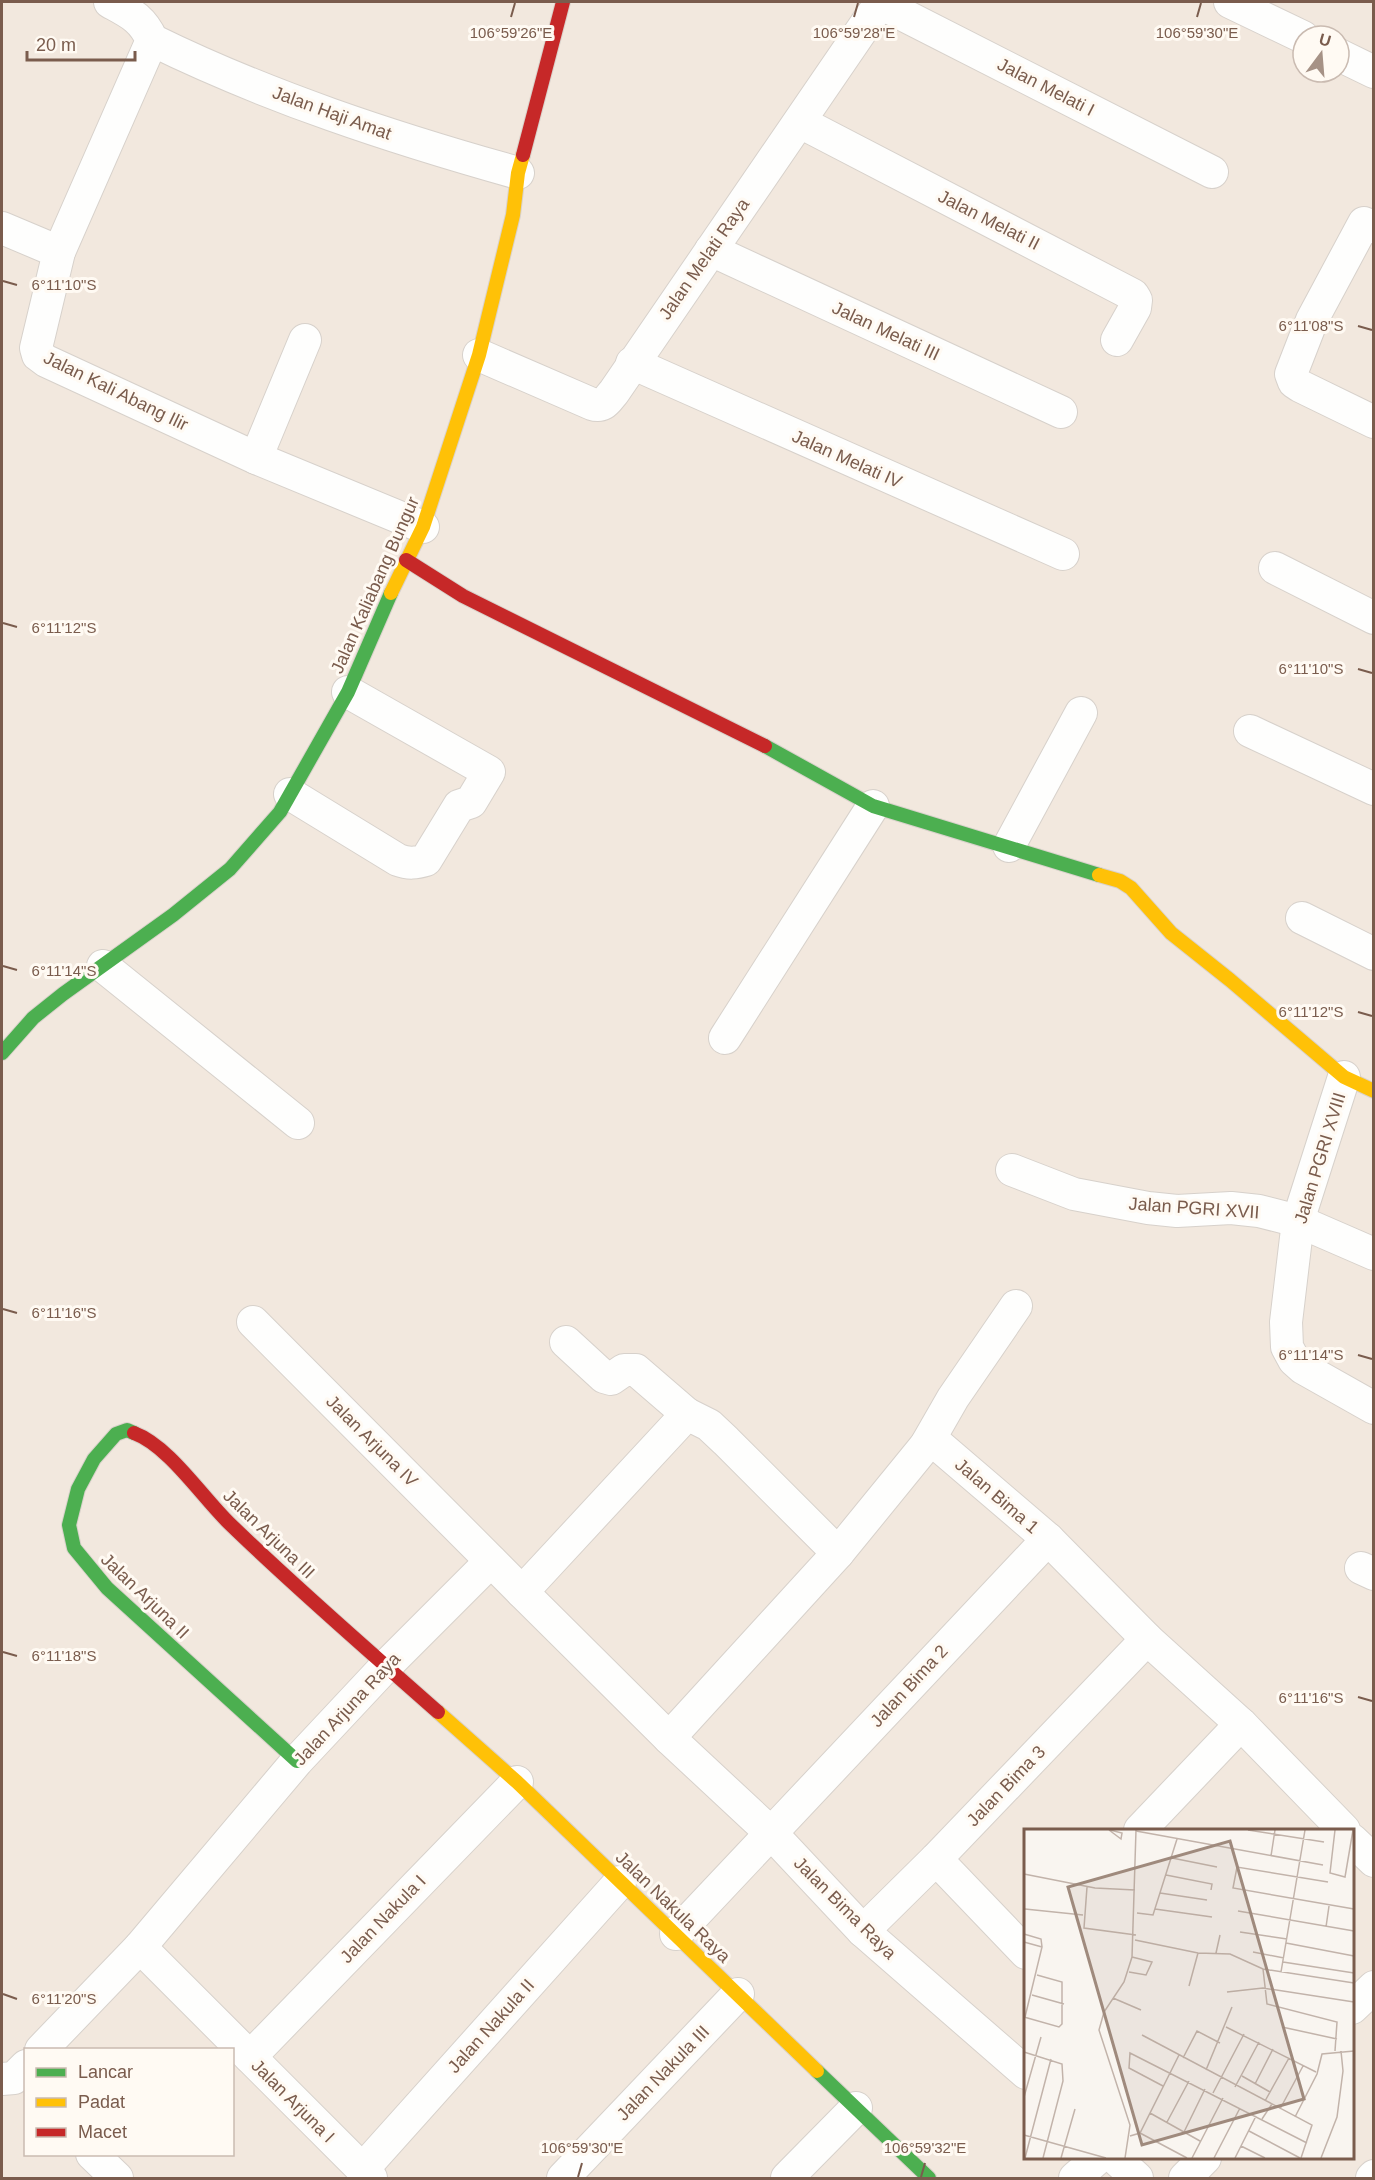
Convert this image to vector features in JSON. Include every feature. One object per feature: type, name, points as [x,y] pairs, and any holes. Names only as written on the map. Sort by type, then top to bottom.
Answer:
[{"type":"street","points":[[110,2],[139,19],[152,40]]},
{"type":"street","name":"Jalan Kaliabang Bungur","points":[[2,1053],[33,1018],[173,915],[230,869],[280,812],[348,692],[406,560],[423,527],[479,355],[513,215],[518,173],[563,2]]},
{"type":"street","name":"Jalan Melati Raya","points":[[479,355],[599,406],[603,405],[800,122],[880,2]]},
{"type":"street","name":"Jalan Melati I","points":[[880,2],[1212,172]]},
{"type":"street","points":[[1230,2],[1291,32]]},
{"type":"street","name":"Jalan Haji Amat","points":[[152,40],[207,67],[413,143],[518,173]]},
{"type":"street","name":"Jalan Kali Abang Ilir","points":[[152,40],[59,252],[36,348],[38,355],[46,361],[256,458],[423,527]]},
{"type":"street","points":[[1351,61],[1374,72]]},
{"type":"street","name":"Jalan Melati II","points":[[800,122],[1133,295],[1136,300],[1135,308],[1117,340]]},
{"type":"street","points":[[1369,225],[1312,320],[1291,374],[1294,382],[1300,386],[1374,422]]},
{"type":"street","points":[[2,228],[59,252]]},
{"type":"street","name":"Jalan Melati III","points":[[711,250],[1061,412]]},
{"type":"street","points":[[256,458],[305,340]]},
{"type":"street","name":"Jalan Melati IV","points":[[632,363],[1063,554]]},
{"type":"street","points":[[406,560],[463,596],[745,735],[873,806],[1120,881],[1131,888],[1171,933],[1344,1077],[1374,1091]]},
{"type":"street","points":[[1275,568],[1374,618]]},
{"type":"street","points":[[290,794],[398,860],[417,863],[426,860],[459,806],[471,802],[489,772],[348,692]]},
{"type":"street","points":[[1009,846],[1081,713]]},
{"type":"street","points":[[1250,731],[1374,789]]},
{"type":"street","points":[[725,1038],[873,806]]},
{"type":"street","points":[[1302,918],[1374,954]]},
{"type":"street","points":[[102,966],[298,1123]]},
{"type":"street","name":"Jalan PGRI XVIII","points":[[1344,1077],[1298,1221],[1286,1322],[1287,1347],[1294,1360],[1303,1368],[1374,1408]]},
{"type":"street","name":"Jalan PGRI XVII","points":[[1012,1170],[1074,1194],[1148,1208],[1176,1210],[1231,1208],[1259,1211],[1298,1221],[1374,1254]]},
{"type":"street","points":[[491,1561],[669,1738],[838,1553],[926,1445],[953,1398],[1016,1306]]},
{"type":"street","name":"Jalan Arjuna IV","points":[[253,1322],[491,1561]]},
{"type":"street","points":[[566,1341],[604,1377],[611,1379],[624,1370],[636,1370],[687,1414],[709,1425],[838,1553]]},
{"type":"street","points":[[522,1592],[687,1414]]},
{"type":"street","name":"Jalan Arjuna III","points":[[127,1430],[143,1436],[162,1450],[224,1518],[385,1667]]},
{"type":"street","name":"Jalan Arjuna II","points":[[127,1430],[116,1434],[99,1454],[78,1489],[69,1525],[74,1548],[107,1588],[297,1761]]},
{"type":"street","name":"Jalan Bima 1","points":[[926,1445],[931,1442],[937,1444],[1048,1539],[1147,1640],[1240,1724],[1343,1829]]},
{"type":"street","name":"Jalan Bima 2","points":[[676,1934],[1048,1539]]},
{"type":"street","name":"Jalan Arjuna Raya","points":[[42,2048],[140,1947],[297,1761],[385,1667],[491,1561]]},
{"type":"street","name":"Jalan Bima 3","points":[[862,1931],[936,1859],[1147,1640]]},
{"type":"street","name":"Jalan Nakula Raya","points":[[385,1667],[517,1782],[929,2178]]},
{"type":"street","points":[[1141,1829],[1240,1724]]},
{"type":"street","name":"Jalan Bima Raya","points":[[669,1738],[771,1833],[862,1931],[1024,2071]]},
{"type":"street","name":"Jalan Nakula I","points":[[250,2057],[517,1782]]},
{"type":"street","points":[[1354,1841],[1374,1861]]},
{"type":"street","points":[[936,1859],[1024,1952]]},
{"type":"street","name":"Jalan Nakula II","points":[[366,2174],[620,1882]]},
{"type":"street","name":"Jalan Arjuna I","points":[[140,1947],[366,2174]]},
{"type":"street","points":[[1354,2007],[1374,1987]]},
{"type":"street","name":"Jalan Nakula III","points":[[563,2178],[738,1994]]},
{"type":"street","points":[[787,2178],[856,2108]]},
{"type":"street","points":[[95,2156],[117,2178]]},
{"type":"street","points":[[1075,2178],[1096,2159]]},
{"type":"street","points":[[1117,2159],[1137,2178]]},
{"type":"street","points":[[1185,2178],[1203,2159]]},
{"type":"shaded area","points":[[2,2],[1373,2],[1373,2178],[2,2178]]},
{"type":"traffic: fast","points":[[2,1053],[33,1018],[173,915],[230,869],[280,812],[348,692],[391,593]]},
{"type":"traffic: fast","points":[[765,746],[873,806],[1099,875]]},
{"type":"traffic: fast","points":[[134,1433],[127,1430],[116,1434],[94,1459],[78,1489],[69,1525],[74,1548],[107,1588],[297,1761]]},
{"type":"traffic: fast","points":[[817,2071],[929,2178]]},
{"type":"traffic: slow","points":[[391,593],[423,527],[479,355],[513,215],[518,173],[523,155]]},
{"type":"traffic: slow","points":[[1099,875],[1120,881],[1131,888],[1171,933],[1344,1077],[1374,1091]]},
{"type":"traffic: slow","points":[[438,1712],[517,1782],[817,2071]]},
{"type":"traffic: jam","points":[[523,155],[563,2]]},
{"type":"traffic: jam","points":[[406,560],[463,596],[765,746]]},
{"type":"traffic: jam","points":[[134,1433],[160,1449],[172,1460],[219,1513],[255,1548],[438,1712]]}]
